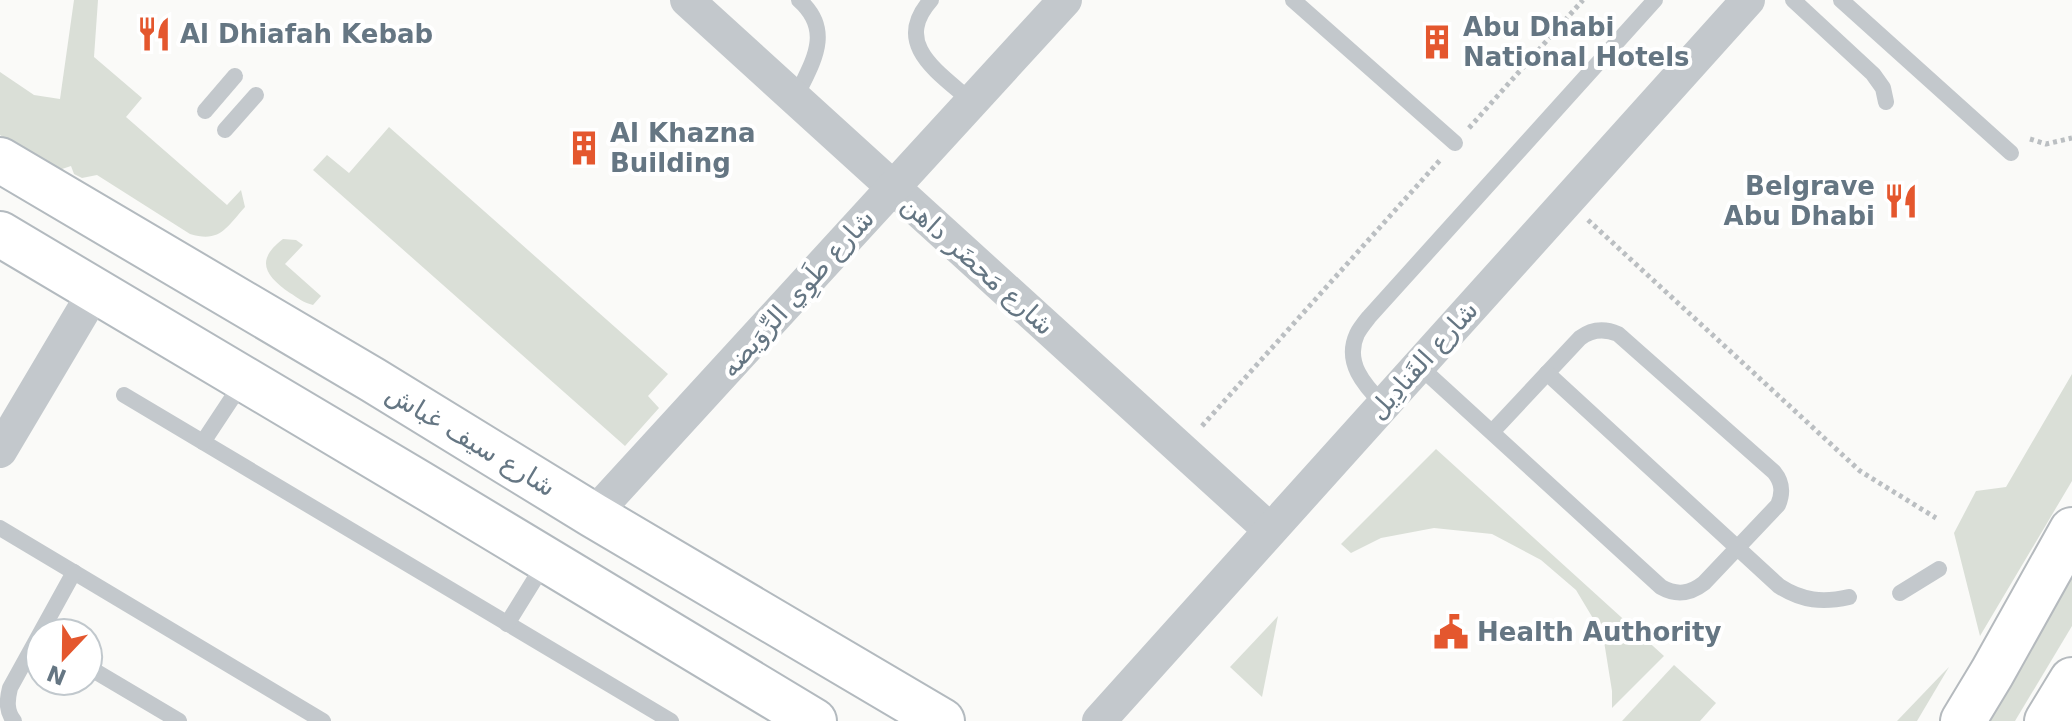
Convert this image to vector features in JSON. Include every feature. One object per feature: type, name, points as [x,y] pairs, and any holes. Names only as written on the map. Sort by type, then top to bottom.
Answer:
[{"type":"street","name":"شارع مَحضَر داهن","points":[[687,0],[1270,530]]},
{"type":"street","name":"شارع طَوِي الرِّوَيضه","points":[[593,515],[1065,0]]},
{"type":"street","name":"شارع القَنادِيل","points":[[1099,721],[1748,0]]},
{"type":"street","name":"شارع سيف غباش","points":[[0,160],[942,721]]},
{"type":"street","points":[[0,234],[814,721]]},
{"type":"street","points":[[0,451],[95,291]]},
{"type":"street","points":[[244,379],[268,377],[277,370],[286,348],[285,335],[279,325]]},
{"type":"street","points":[[343,438],[336,419],[339,400],[353,385],[373,380]]},
{"type":"street","points":[[1963,721],[2072,530]]},
{"type":"street","points":[[2047,721],[2072,680]]},
{"type":"lane","points":[[795,99],[817,51],[819,39],[813,16],[799,0]]},
{"type":"lane","points":[[931,0],[918,18],[915,29],[920,52],[972,102]]},
{"type":"lane","points":[[1293,0],[1455,143]]},
{"type":"lane","points":[[1383,404],[1356,371],[1353,354],[1356,335],[1655,0]]},
{"type":"lane","points":[[1793,0],[1873,74],[1883,88],[1886,102]]},
{"type":"lane","points":[[1841,0],[2011,153]]},
{"type":"lane","points":[[205,111],[235,76]]},
{"type":"lane","points":[[225,130],[256,95]]},
{"type":"lane","points":[[1418,365],[1650,576],[1670,592],[1681,593],[1697,588],[1778,505],[1782,488],[1774,472],[1618,334],[1602,329],[1586,333],[1492,432]]},
{"type":"lane","points":[[1547,373],[1779,586],[1790,593],[1817,601],[1849,597]]},
{"type":"lane","points":[[203,442],[244,379]]},
{"type":"lane","points":[[124,395],[671,721]]},
{"type":"lane","points":[[0,528],[323,721]]},
{"type":"lane","points":[[507,624],[546,561]]},
{"type":"lane","points":[[1900,593],[1939,569]]},
{"type":"lane","points":[[50,617],[74,572]]},
{"type":"lane","points":[[14,721],[7,698],[24,663]]},
{"type":"lane","points":[[104,676],[179,721]]},
{"type":"path","points":[[1201,427],[1583,0]]},
{"type":"path","points":[[1567,201],[1860,471],[1936,518]]},
{"type":"shaded area","points":[[74,0],[98,0],[94,57],[142,98],[126,117],[227,205],[241,190],[245,207],[222,232],[209,237],[190,234],[97,175],[82,178],[74,174],[71,166],[56,171],[0,135],[0,72],[34,95],[60,99]]},
{"type":"shaded area","points":[[389,127],[668,374],[648,396],[659,408],[625,446],[313,170],[327,155],[349,173]]},
{"type":"shaded area","points":[[283,239],[296,240],[303,245],[285,264],[321,296],[313,305],[282,287],[267,268],[268,254]]},
{"type":"shaded area","points":[[2072,374],[2072,481],[1980,636],[1954,533],[1976,491],[2006,487]]},
{"type":"shaded area","points":[[1436,449],[1664,656],[1612,708],[1603,635],[1576,590],[1541,560],[1492,534],[1434,528],[1381,538],[1351,553],[1341,544]]},
{"type":"shaded area","points":[[2072,577],[2072,626],[2015,721],[1986,721]]},
{"type":"shaded area","points":[[1278,616],[1262,697],[1230,667]]},
{"type":"shaded area","points":[[1674,665],[1716,703],[1700,721],[1622,721]]},
{"type":"shaded area","points":[[1949,667],[1917,721],[1897,721],[1943,673]]},
{"type":"place","name":"Al Dhiafah Kebab","points":[[154,34]]},
{"type":"place","name":"Abu Dhabi National Hotels","points":[[1437,42]]},
{"type":"place","name":"Al Khazna Building","points":[[584,148]]},
{"type":"place","name":"Belgrave Abu Dhabi","points":[[1901,201]]},
{"type":"place","name":"Health Authority","points":[[1451,632]]}]
